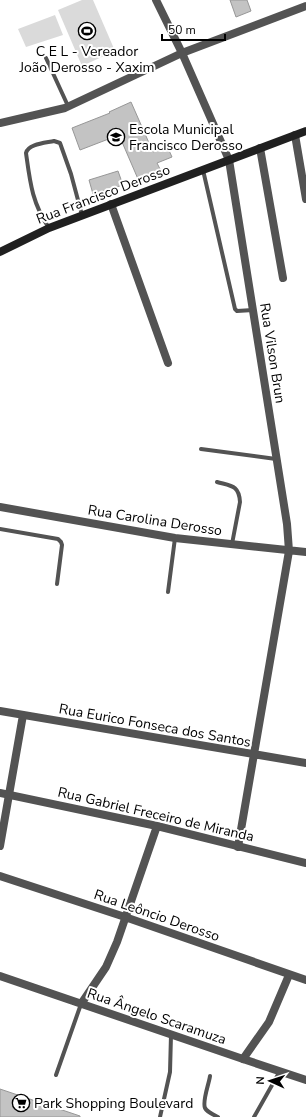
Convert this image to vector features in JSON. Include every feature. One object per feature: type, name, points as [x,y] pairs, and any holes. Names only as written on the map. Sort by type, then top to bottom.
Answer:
[{"type":"main road","name":"Rua Francisco Derosso","points":[[0,252],[49,228],[306,130]]},
{"type":"street","name":"Rua Vilson Brun","points":[[156,0],[182,54],[229,160],[287,524],[289,551],[238,847]]},
{"type":"street","points":[[0,123],[66,107],[182,54],[306,6]]},
{"type":"street","points":[[295,135],[306,199]]},
{"type":"street","points":[[260,148],[283,278]]},
{"type":"street","points":[[111,204],[168,363]]},
{"type":"street","name":"Rua Carolina Derosso","points":[[0,507],[175,538],[306,552]]},
{"type":"street","name":"Rua Eurico Fonseca dos Santos","points":[[0,711],[306,764]]},
{"type":"street","points":[[0,846],[23,715]]},
{"type":"street","name":"Rua Gabriel Freceiro de Miranda","points":[[0,793],[157,826],[306,863]]},
{"type":"street","points":[[81,1004],[106,967],[117,942],[157,826]]},
{"type":"street","name":"Rua Leôncio Derosso","points":[[0,876],[125,917],[306,980]]},
{"type":"street","points":[[243,1059],[269,1022],[289,975]]},
{"type":"street","name":"Rua Ângelo Scaramuza","points":[[0,976],[306,1080]]},
{"type":"lane","points":[[46,58],[66,107]]},
{"type":"lane","points":[[49,228],[41,215],[30,186],[26,154],[30,147],[54,141],[60,144],[71,174],[82,216]]},
{"type":"lane","points":[[203,169],[235,309],[239,312],[253,310]]},
{"type":"lane","points":[[201,449],[277,459]]},
{"type":"lane","points":[[217,482],[233,486],[239,497],[240,502],[232,545]]},
{"type":"lane","points":[[0,529],[58,539],[62,545],[57,584]]},
{"type":"lane","points":[[168,592],[175,538]]},
{"type":"lane","points":[[56,1075],[81,1004]]},
{"type":"lane","points":[[160,1117],[170,1072],[171,1035]]},
{"type":"lane","points":[[254,1117],[280,1071]]},
{"type":"lane","points":[[210,1076],[205,1108],[218,1117]]},
{"type":"shaded area","name":"C E L - Vereador João Derosso - Xaxim","points":[[82,0],[93,0],[115,51],[82,66],[58,10]]},
{"type":"shaded area","points":[[55,15],[63,35],[26,47],[18,29]]},
{"type":"building","points":[[230,0],[247,0],[251,11],[236,17]]},
{"type":"building","points":[[131,102],[153,152],[167,146],[172,157],[157,163],[160,169],[138,179],[119,135],[80,150],[72,128],[110,113],[109,112]]},
{"type":"building","points":[[118,171],[123,185],[93,194],[89,180]]},
{"type":"building","name":"Park Shopping Boulevard","points":[[0,1089],[80,1116],[80,1117],[0,1117]]},
{"type":"place","name":"C E L - Vereador João Derosso - Xaxim","points":[[87,31]]},
{"type":"place","name":"Escola Municipal Francisco Derosso","points":[[116,137]]},
{"type":"place","name":"Park Shopping Boulevard","points":[[21,1103]]}]
